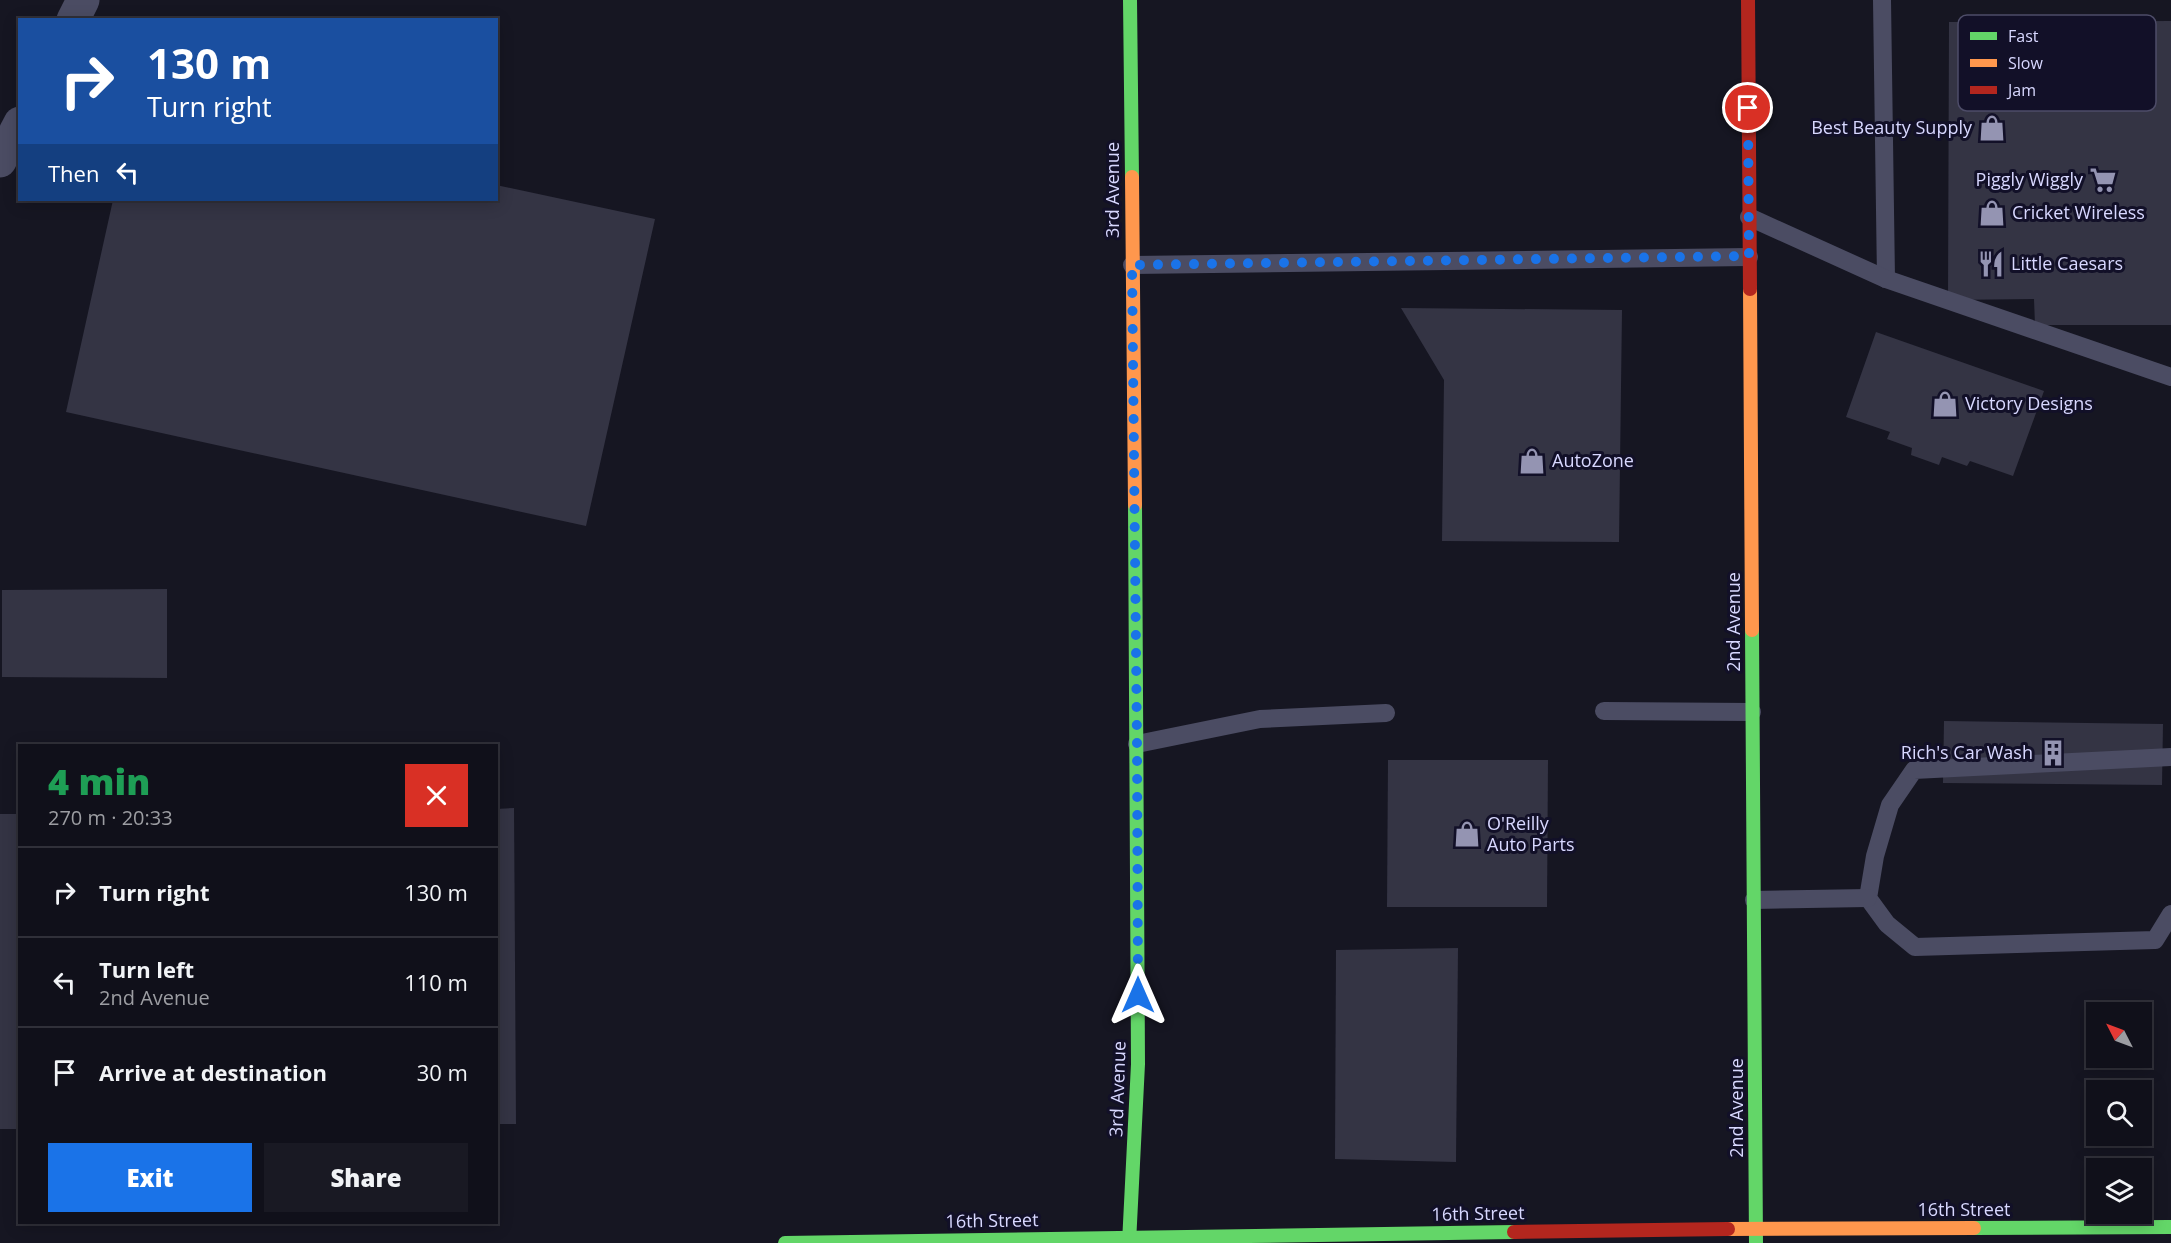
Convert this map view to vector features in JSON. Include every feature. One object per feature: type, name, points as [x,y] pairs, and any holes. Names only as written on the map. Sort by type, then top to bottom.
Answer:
[{"type":"street","points":[[74,18],[82,0]]},
{"type":"street","name":"3rd Avenue","points":[[1129,1240],[1138,1064],[1130,0]]},
{"type":"street","name":"2nd Avenue","points":[[1748,0],[1756,1243]]},
{"type":"street","points":[[0,161],[18,127]]},
{"type":"street","name":"16th Street","points":[[785,1243],[1129,1240],[1756,1229],[2171,1227]]},
{"type":"lane","points":[[1882,0],[1886,279]]},
{"type":"lane","points":[[1749,217],[1886,279],[2171,377]]},
{"type":"lane","points":[[1132,265],[1749,256]]},
{"type":"lane","points":[[1604,711],[1752,712]]},
{"type":"lane","points":[[1137,744],[1260,719],[1386,713]]},
{"type":"lane","points":[[2171,757],[1914,770],[1890,805],[1875,856],[1868,898],[1887,924],[1916,947],[2155,940],[2171,914]]},
{"type":"lane","points":[[1754,900],[1868,898]]},
{"type":"building","name":"Piggly Wiggly","points":[[2156,21],[2171,21],[2171,325],[2035,325],[2034,299],[1948,300],[1949,22],[1958,22],[1958,111],[2156,111]]},
{"type":"building","points":[[498,185],[655,219],[586,526],[66,412],[113,201],[498,201]]},
{"type":"building","name":"AutoZone","points":[[1401,308],[1622,310],[1619,542],[1442,541],[1444,380]]},
{"type":"building","name":"Victory Designs","points":[[1876,332],[2044,391],[2013,476],[1970,461],[1967,466],[1942,457],[1939,465],[1911,455],[1912,448],[1887,439],[1890,432],[1846,417]]},
{"type":"building","points":[[167,589],[167,678],[2,677],[2,590]]},
{"type":"building","name":"Rich's Car Wash","points":[[1944,721],[2163,724],[2162,785],[1943,783]]},
{"type":"building","name":"O'Reilly Auto Parts","points":[[1388,760],[1548,760],[1547,907],[1387,907]]},
{"type":"building","points":[[514,808],[516,1124],[498,1124],[498,809]]},
{"type":"building","points":[[0,814],[18,814],[18,1129],[0,1129]]},
{"type":"building","points":[[1458,948],[1456,1162],[1335,1159],[1336,950]]},
{"type":"traffic: fast","points":[[1130,0],[1132,177]]},
{"type":"traffic: fast","points":[[1129,1243],[1138,1064],[1135,505]]},
{"type":"traffic: fast","points":[[1752,630],[1756,1243]]},
{"type":"traffic: fast","points":[[1974,1228],[2171,1227]]},
{"type":"traffic: fast","points":[[785,1243],[1514,1232]]},
{"type":"traffic: slow","points":[[1132,177],[1135,505]]},
{"type":"traffic: slow","points":[[1750,289],[1752,630]]},
{"type":"traffic: slow","points":[[1728,1229],[1974,1228]]},
{"type":"traffic: jam","points":[[1748,0],[1750,289]]},
{"type":"traffic: jam","points":[[1514,1232],[1728,1229]]},
{"type":"place","name":"Best Beauty Supply","points":[[1992,128]]},
{"type":"place","name":"Piggly Wiggly","points":[[2103,180]]},
{"type":"place","name":"Cricket Wireless","points":[[1992,213]]},
{"type":"place","name":"Little Caesars","points":[[1991,264]]},
{"type":"place","name":"Victory Designs","points":[[1945,404]]},
{"type":"place","name":"AutoZone","points":[[1532,461]]},
{"type":"place","name":"Rich's Car Wash","points":[[2053,753]]},
{"type":"place","name":"O'Reilly Auto Parts","points":[[1467,834]]},
{"type":"route","points":[[1138,995],[1132,265],[1749,256],[1748,108]]}]
